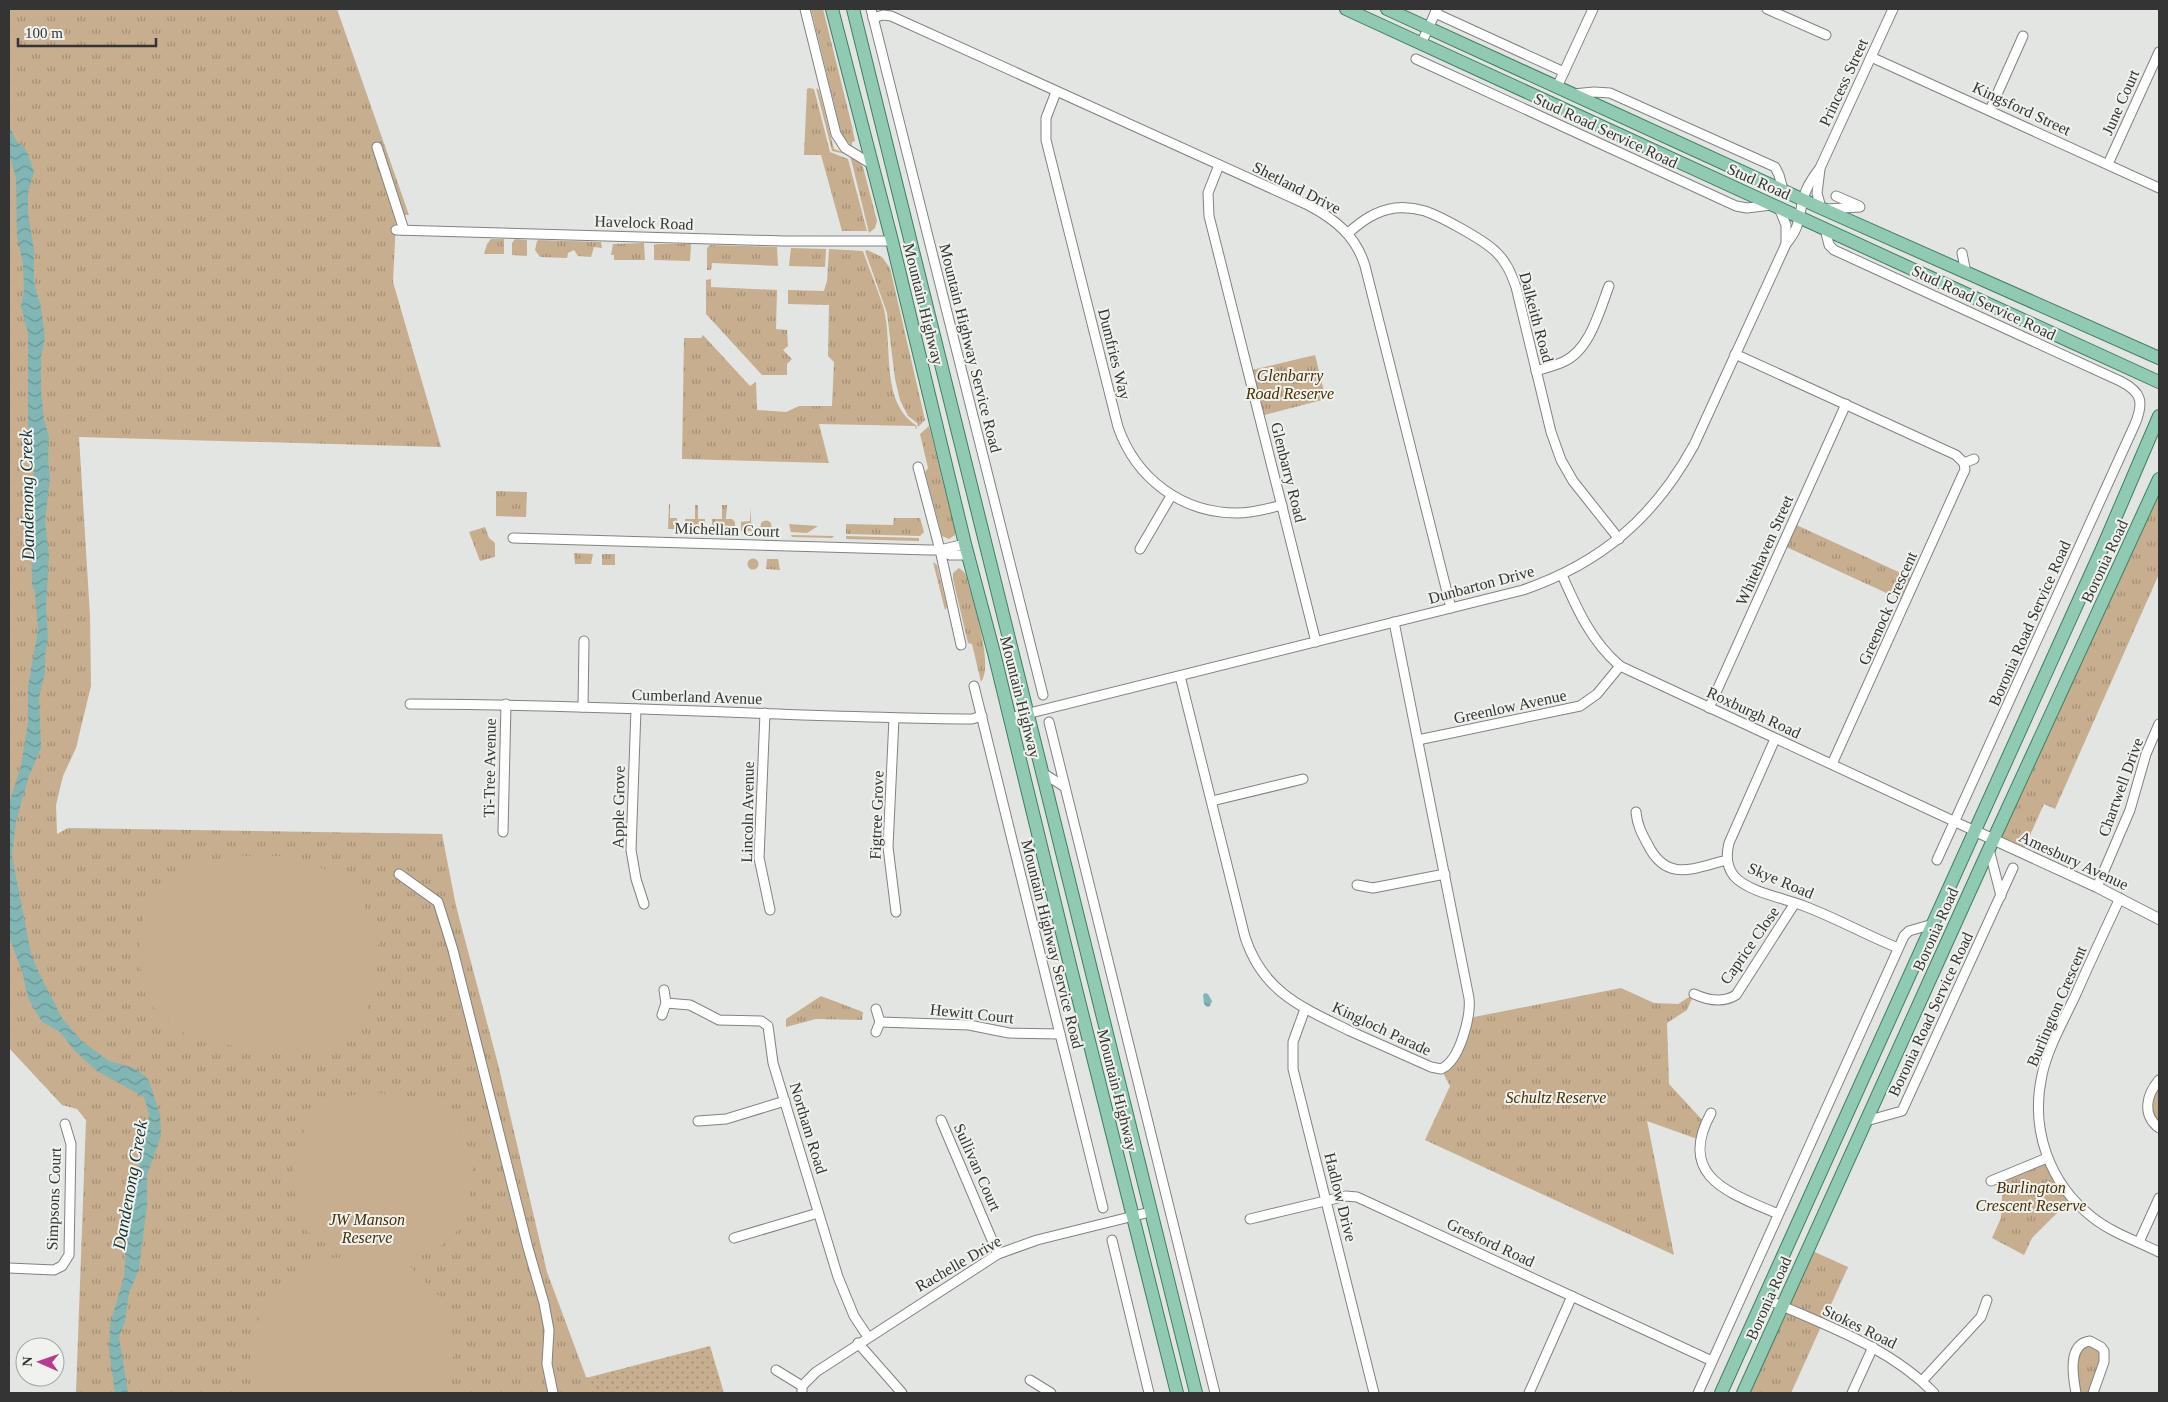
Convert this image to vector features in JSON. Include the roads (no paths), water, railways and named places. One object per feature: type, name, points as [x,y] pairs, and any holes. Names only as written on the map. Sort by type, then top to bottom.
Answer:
[{"type":"main road","name":"Mountain Highway","points":[[832,9],[873,165],[1010,718],[1040,848],[1177,1393]]},
{"type":"main road","name":"Mountain Highway","points":[[853,9],[1196,1393]]},
{"type":"main road","name":"Stud Road","points":[[1387,9],[1823,209],[2159,358]]},
{"type":"main road","name":"Stud Road","points":[[1354,10],[1423,46],[2023,318],[2159,382]]},
{"type":"main road","points":[[892,242],[909,237]]},
{"type":"main road","name":"Boronia Road","points":[[1722,1393],[2159,416]]},
{"type":"main road","name":"Boronia Road","points":[[1743,1393],[1991,844],[2159,479]]},
{"type":"main road","points":[[967,550],[985,545]]},
{"type":"main road","points":[[1040,848],[1047,846],[1050,842],[1054,823]]},
{"type":"street","points":[[805,9],[836,134],[845,148],[873,165]]},
{"type":"street","points":[[1558,87],[1593,9]]},
{"type":"street","points":[[1767,9],[1826,35]]},
{"type":"street","name":"Princess Street","points":[[1803,199],[1820,168],[1893,9]]},
{"type":"street","points":[[1431,65],[1423,46],[1428,28],[1436,11],[1564,72]]},
{"type":"street","name":"Shetland Drive","points":[[872,13],[891,16],[1219,165],[1322,213],[1348,233],[1359,249],[1366,266],[1451,608]]},
{"type":"street","name":"Mountain Highway Service Road","points":[[872,13],[1043,695]]},
{"type":"street","points":[[1990,110],[2023,36]]},
{"type":"street","name":"June Court","points":[[2108,164],[2159,52]]},
{"type":"street","name":"Kingsford Street","points":[[1871,56],[2159,188]]},
{"type":"street","name":"Stud Road Service Road","points":[[1416,59],[1736,206],[1747,208],[1776,206]]},
{"type":"street","name":"Dumfries Way","points":[[1056,92],[1048,110],[1045,126],[1046,140],[1118,427],[1127,448],[1136,463],[1151,480],[1171,496],[1200,508],[1230,513],[1252,512],[1282,505]]},
{"type":"street","name":"Havelock Road","points":[[378,147],[400,230],[784,241],[892,242]]},
{"type":"street","name":"Glenbarry Road","points":[[1219,165],[1209,187],[1208,209],[1316,642]]},
{"type":"street","name":"Princess Street","points":[[1820,168],[1818,193],[1823,209]]},
{"type":"street","points":[[1823,209],[1860,207],[1836,196]]},
{"type":"street","name":"Dunbarton Drive","points":[[1010,718],[1522,590],[1562,575],[1586,562],[1619,539],[1648,511],[1676,476],[1698,437],[1786,244],[1792,237],[1801,218],[1803,199]]},
{"type":"street","points":[[1776,206],[1786,225],[1786,244]]},
{"type":"street","name":"Dalkeith Road","points":[[1348,233],[1378,212],[1394,208],[1410,208],[1433,214],[1486,244],[1505,262],[1513,278],[1555,446],[1566,471],[1619,539]]},
{"type":"street","name":"Stud Road Service Road","points":[[1825,229],[1829,246],[1834,250],[2130,386],[2139,397]]},
{"type":"street","name":"Stud Road Service Road","points":[[1962,253],[1966,273]]},
{"type":"street","points":[[1536,371],[1562,362],[1578,351],[1589,336],[1609,286]]},
{"type":"street","points":[[1735,354],[1956,455],[1964,463],[1974,459]]},
{"type":"street","points":[[2108,376],[2134,370]]},
{"type":"street","name":"Boronia Road Service Road","points":[[1937,860],[2137,420],[2140,408],[2139,397]]},
{"type":"street","name":"Whitehaven Street","points":[[1709,708],[1846,404]]},
{"type":"street","name":"Greenock Crescent","points":[[1832,764],[1962,476],[1964,463]]},
{"type":"street","points":[[918,467],[940,550],[961,646]]},
{"type":"street","points":[[1140,549],[1171,496]]},
{"type":"street","name":"Michellan Court","points":[[513,538],[940,550],[950,555],[967,550]]},
{"type":"street","name":"Roxburgh Road","points":[[1562,575],[1593,637],[1620,666],[1975,831]]},
{"type":"street","name":"Kingloch Parade","points":[[1180,676],[1245,937],[1262,972],[1276,988],[1305,1010],[1431,1068],[1441,1069],[1449,1063],[1466,1027],[1470,1009],[1394,622]]},
{"type":"street","points":[[583,707],[584,641]]},
{"type":"street","name":"Greenlow Avenue","points":[[1418,740],[1580,706],[1597,694],[1620,666]]},
{"type":"street","name":"Mountain Highway Service Road","points":[[974,686],[1103,1208]]},
{"type":"street","name":"Cumberland Avenue","points":[[410,704],[506,704],[894,718],[972,718],[982,716]]},
{"type":"street","name":"Ti-Tree Avenue","points":[[503,832],[506,704]]},
{"type":"street","name":"Apple Grove","points":[[636,709],[631,850],[636,880],[644,904]]},
{"type":"street","name":"Lincoln Avenue","points":[[765,713],[759,858],[770,910]]},
{"type":"street","name":"Figtree Grove","points":[[894,718],[888,848],[896,912]]},
{"type":"street","points":[[1049,722],[1065,787]]},
{"type":"street","name":"Chartwell Drive","points":[[2097,887],[2130,810],[2146,754],[2159,724]]},
{"type":"street","name":"Skye Road","points":[[1775,739],[1731,835],[1727,860],[1731,871],[1743,883],[1795,903],[1898,948]]},
{"type":"street","points":[[1041,772],[1065,787]]},
{"type":"street","points":[[1212,801],[1303,779]]},
{"type":"street","name":"Mountain Highway","points":[[1065,787],[1215,1393]]},
{"type":"street","points":[[1636,812],[1639,828],[1654,858],[1661,864],[1672,869],[1687,870],[1727,860]]},
{"type":"street","name":"Amesbury Avenue","points":[[1975,831],[1991,844],[2097,887],[2159,920]]},
{"type":"street","points":[[1991,844],[2001,896]]},
{"type":"street","name":"Boronia Road Service Road","points":[[1866,1121],[1902,1111],[1942,1021],[1966,975],[2013,868]]},
{"type":"street","points":[[400,874],[438,902],[453,950],[528,1248],[544,1303],[549,1330],[547,1364],[553,1393]]},
{"type":"street","points":[[1357,885],[1373,888],[1445,874]]},
{"type":"street","name":"Burlington Crescent","points":[[2120,898],[2052,1047],[2042,1075],[2038,1107],[2047,1158],[2060,1183],[2080,1207],[2108,1228],[2159,1252]]},
{"type":"street","name":"Caprice Close","points":[[1694,994],[1709,999],[1726,999],[1736,994],[1795,903]]},
{"type":"street","name":"Boronia Road","points":[[1698,1393],[1898,948],[1907,932],[1933,924]]},
{"type":"street","points":[[662,1015],[666,1003],[664,990]]},
{"type":"street","name":"Northam Road","points":[[666,1003],[690,1005],[719,1020],[761,1021],[770,1029],[771,1054],[818,1213],[846,1298],[854,1316],[868,1337]]},
{"type":"street","points":[[876,1009],[880,1022],[876,1032]]},
{"type":"street","name":"Hadlow Drive","points":[[1305,1010],[1295,1034],[1292,1052],[1293,1069],[1374,1393]]},
{"type":"street","name":"Hewitt Court","points":[[880,1022],[969,1025],[1009,1033],[1060,1034]]},
{"type":"street","points":[[2159,1080],[2149,1097],[2147,1108],[2151,1120],[2159,1128]]},
{"type":"street","points":[[698,1121],[726,1119],[785,1101]]},
{"type":"street","points":[[1711,1113],[1703,1129],[1699,1146],[1700,1160],[1707,1174],[1722,1188],[1778,1214]]},
{"type":"street","name":"Sullivan Court","points":[[941,1120],[998,1254]]},
{"type":"street","name":"Simpsons Court","points":[[9,1268],[54,1270],[62,1266],[69,1255],[71,1144],[65,1124]]},
{"type":"street","points":[[1990,1181],[2047,1158]]},
{"type":"street","name":"Gresford Road","points":[[1250,1219],[1346,1196],[1357,1197],[1712,1361]]},
{"type":"street","points":[[2138,1242],[2159,1198]]},
{"type":"street","name":"Rachelle Drive","points":[[776,1370],[802,1389],[816,1372],[858,1343],[998,1254],[1037,1240],[1150,1212]]},
{"type":"street","points":[[734,1238],[818,1213]]},
{"type":"street","points":[[1112,1240],[1149,1393]]},
{"type":"street","points":[[1529,1393],[1572,1296]]},
{"type":"street","name":"Stokes Road","points":[[1764,1298],[1873,1348],[1902,1365],[1934,1393]]},
{"type":"street","points":[[1922,1381],[1981,1317],[1988,1300]]},
{"type":"street","points":[[2076,1393],[2075,1351],[2081,1344],[2090,1341],[2101,1347],[2105,1357],[2093,1393]]},
{"type":"street","points":[[858,1343],[902,1393]]},
{"type":"street","points":[[1852,1393],[1873,1348]]},
{"type":"street","points":[[1030,1380],[1050,1393]]},
{"type":"water","points":[[9,125],[16,141],[24,147],[28,154],[34,172],[28,193],[28,214],[34,250],[34,282],[41,308],[45,337],[41,357],[41,391],[44,420],[49,437],[48,459],[50,477],[45,522],[49,555],[46,607],[48,639],[45,673],[39,697],[41,748],[29,776],[16,821],[12,856],[31,954],[62,1018],[83,1042],[109,1061],[134,1068],[145,1076],[149,1081],[160,1114],[161,1136],[147,1175],[147,1205],[139,1269],[129,1293],[125,1322],[119,1337],[128,1393],[115,1393],[109,1350],[110,1324],[124,1277],[129,1207],[149,1114],[144,1097],[97,1071],[75,1051],[60,1032],[42,1022],[28,998],[23,975],[9,936],[9,803],[21,766],[28,722],[28,686],[38,630],[35,593],[32,585],[31,508],[34,473],[28,434],[28,333],[21,307],[24,289],[23,263],[17,237],[16,178],[9,154]]},
{"type":"water","points":[[1205,993],[1208,994],[1212,1001],[1210,1006],[1207,1007],[1204,1004],[1203,995]]},
{"type":"park label","name":"Glenbarry Road Reserve","points":[[1290,384]]},
{"type":"park label","name":"Schultz Reserve","points":[[1556,1097]]},
{"type":"park label","name":"Burlington Crescent Reserve","points":[[2031,1196]]},
{"type":"park label","name":"JW Manson Reserve","points":[[367,1228]]},
{"type":"water label","name":"Dandenong Creek","points":[[27,495]]},
{"type":"water label","name":"Dandenong Creek","points":[[130,1185]]}]
